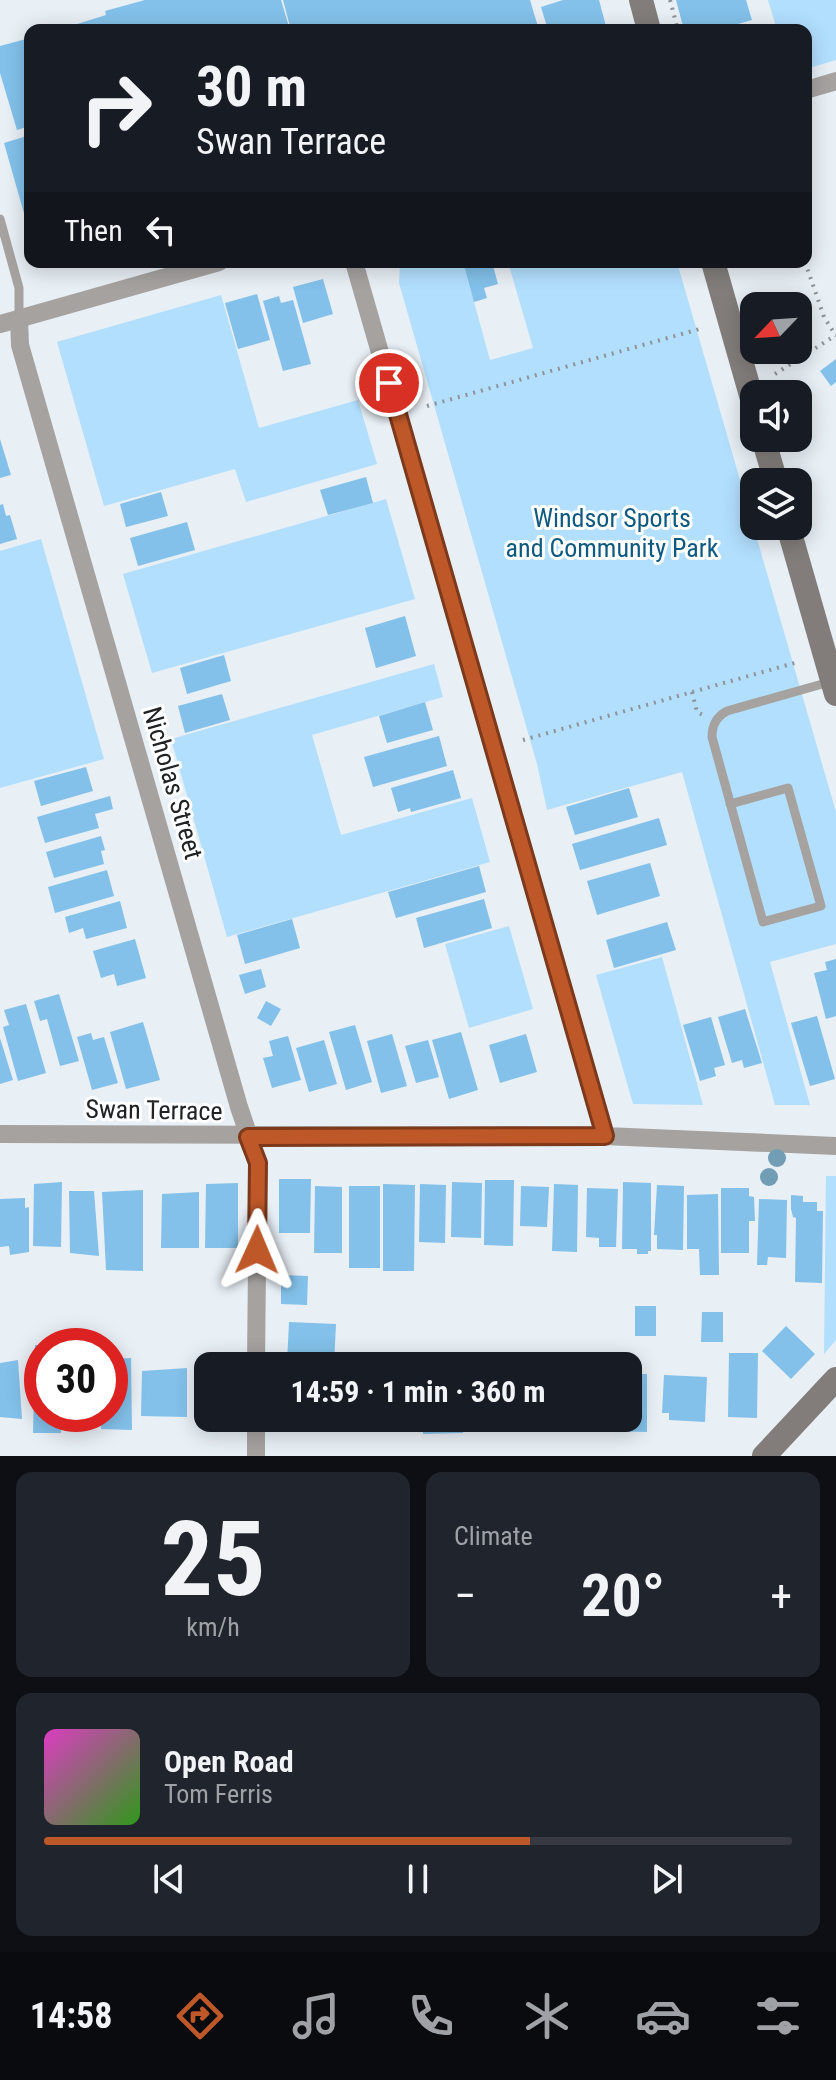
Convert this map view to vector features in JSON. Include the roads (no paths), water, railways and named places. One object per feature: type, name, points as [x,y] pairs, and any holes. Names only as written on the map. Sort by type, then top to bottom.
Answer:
[{"type":"street","points":[[641,0],[647,24]]},
{"type":"street","points":[[812,88],[836,81]]},
{"type":"street","points":[[0,324],[198,268]]},
{"type":"street","points":[[356,268],[605,1136]]},
{"type":"street","points":[[715,268],[747,380]]},
{"type":"street","name":"Nicholas Street","points":[[19,319],[20,345],[258,1163],[256,1352]]},
{"type":"street","points":[[792,540],[834,688]]},
{"type":"street","name":"Swan Terrace","points":[[0,1134],[605,1136],[836,1146]]},
{"type":"street","points":[[764,1456],[836,1379]]},
{"type":"street","points":[[256,1432],[256,1456]]},
{"type":"lane","name":"Nicholas Street","points":[[0,219],[19,288],[19,319]]},
{"type":"lane","points":[[730,804],[788,788],[821,906],[763,922],[730,804],[712,737],[715,722],[727,711],[834,688]]},
{"type":"park label","name":"Windsor Sports and Community Park","points":[[612,533]]}]
